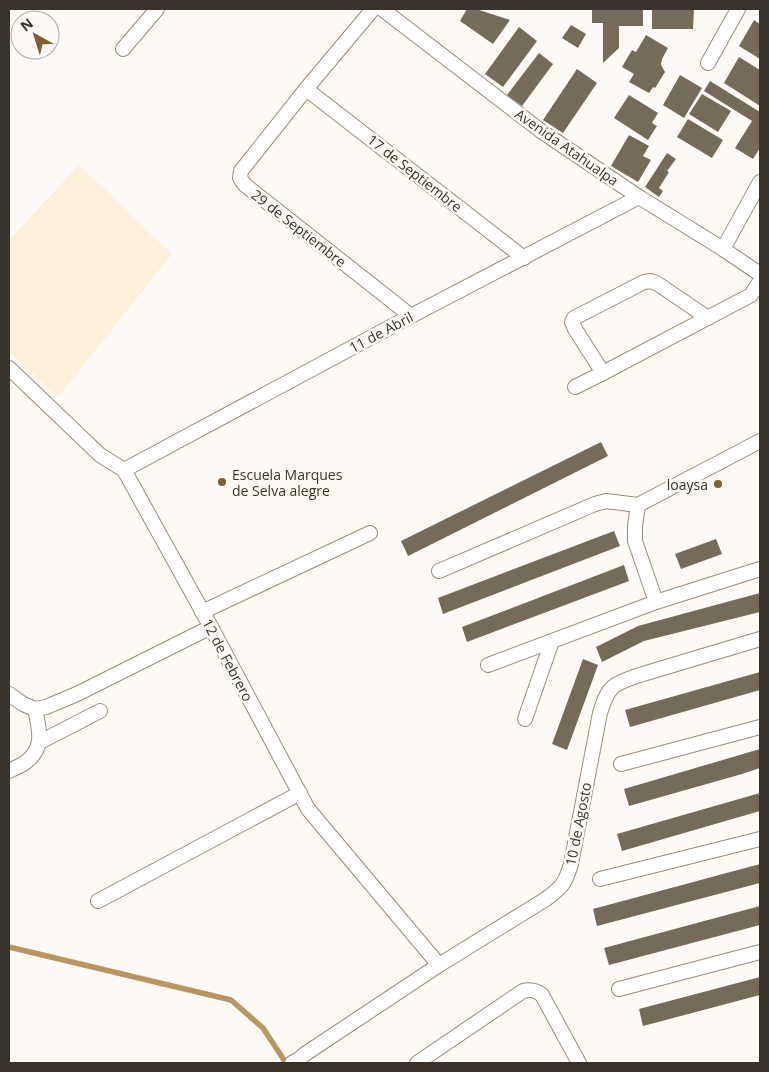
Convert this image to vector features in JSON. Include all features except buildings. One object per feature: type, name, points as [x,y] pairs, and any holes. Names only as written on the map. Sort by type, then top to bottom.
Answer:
[{"type":"street","points":[[123,49],[157,9]]},
{"type":"street","name":"29 de Septiembre","points":[[373,9],[241,171],[240,178],[245,185],[411,316]]},
{"type":"street","name":"Avenida Atahualpa","points":[[382,9],[541,131],[639,197],[760,274]]},
{"type":"street","points":[[708,63],[738,9]]},
{"type":"street","name":"17 de Septiembre","points":[[306,89],[524,258]]},
{"type":"street","points":[[723,249],[760,182]]},
{"type":"street","name":"11 de Abril","points":[[124,470],[411,316],[639,197]]},
{"type":"street","points":[[604,373],[575,329],[572,322],[574,318],[644,282],[651,281],[708,318]]},
{"type":"street","points":[[575,387],[751,295],[760,281]]},
{"type":"street","name":"12 de Febrero","points":[[9,368],[100,455],[124,470],[211,627],[308,809],[438,965]]},
{"type":"street","points":[[439,571],[595,504],[606,501],[638,504],[760,441]]},
{"type":"street","points":[[638,504],[635,541],[656,602]]},
{"type":"street","points":[[202,612],[370,533]]},
{"type":"street","points":[[488,665],[656,602],[760,569]]},
{"type":"street","points":[[9,694],[23,704],[35,709],[46,707],[77,694],[211,627]]},
{"type":"street","name":"10 de Agosto","points":[[292,1063],[438,965],[546,900],[559,890],[566,880],[571,864],[600,713],[605,698],[613,687],[643,674],[760,639]]},
{"type":"street","points":[[525,719],[552,642]]},
{"type":"street","points":[[9,771],[27,762],[40,742],[35,709]]},
{"type":"street","points":[[40,742],[100,711]]},
{"type":"street","points":[[621,764],[760,727]]},
{"type":"street","points":[[98,900],[300,793]]},
{"type":"street","points":[[600,879],[760,839]]},
{"type":"street","points":[[619,989],[760,952]]},
{"type":"street","points":[[417,1063],[523,991],[533,990],[542,995],[579,1063]]},
{"type":"shaded area","points":[[79,165],[172,254],[58,397],[9,352],[9,240]]},
{"type":"waterway","points":[[9,947],[231,1000],[263,1028],[286,1063]]},
{"type":"place","name":"Escuela Marques de Selva alegre","points":[[222,482]]},
{"type":"place","name":"loaysa","points":[[718,484]]}]
